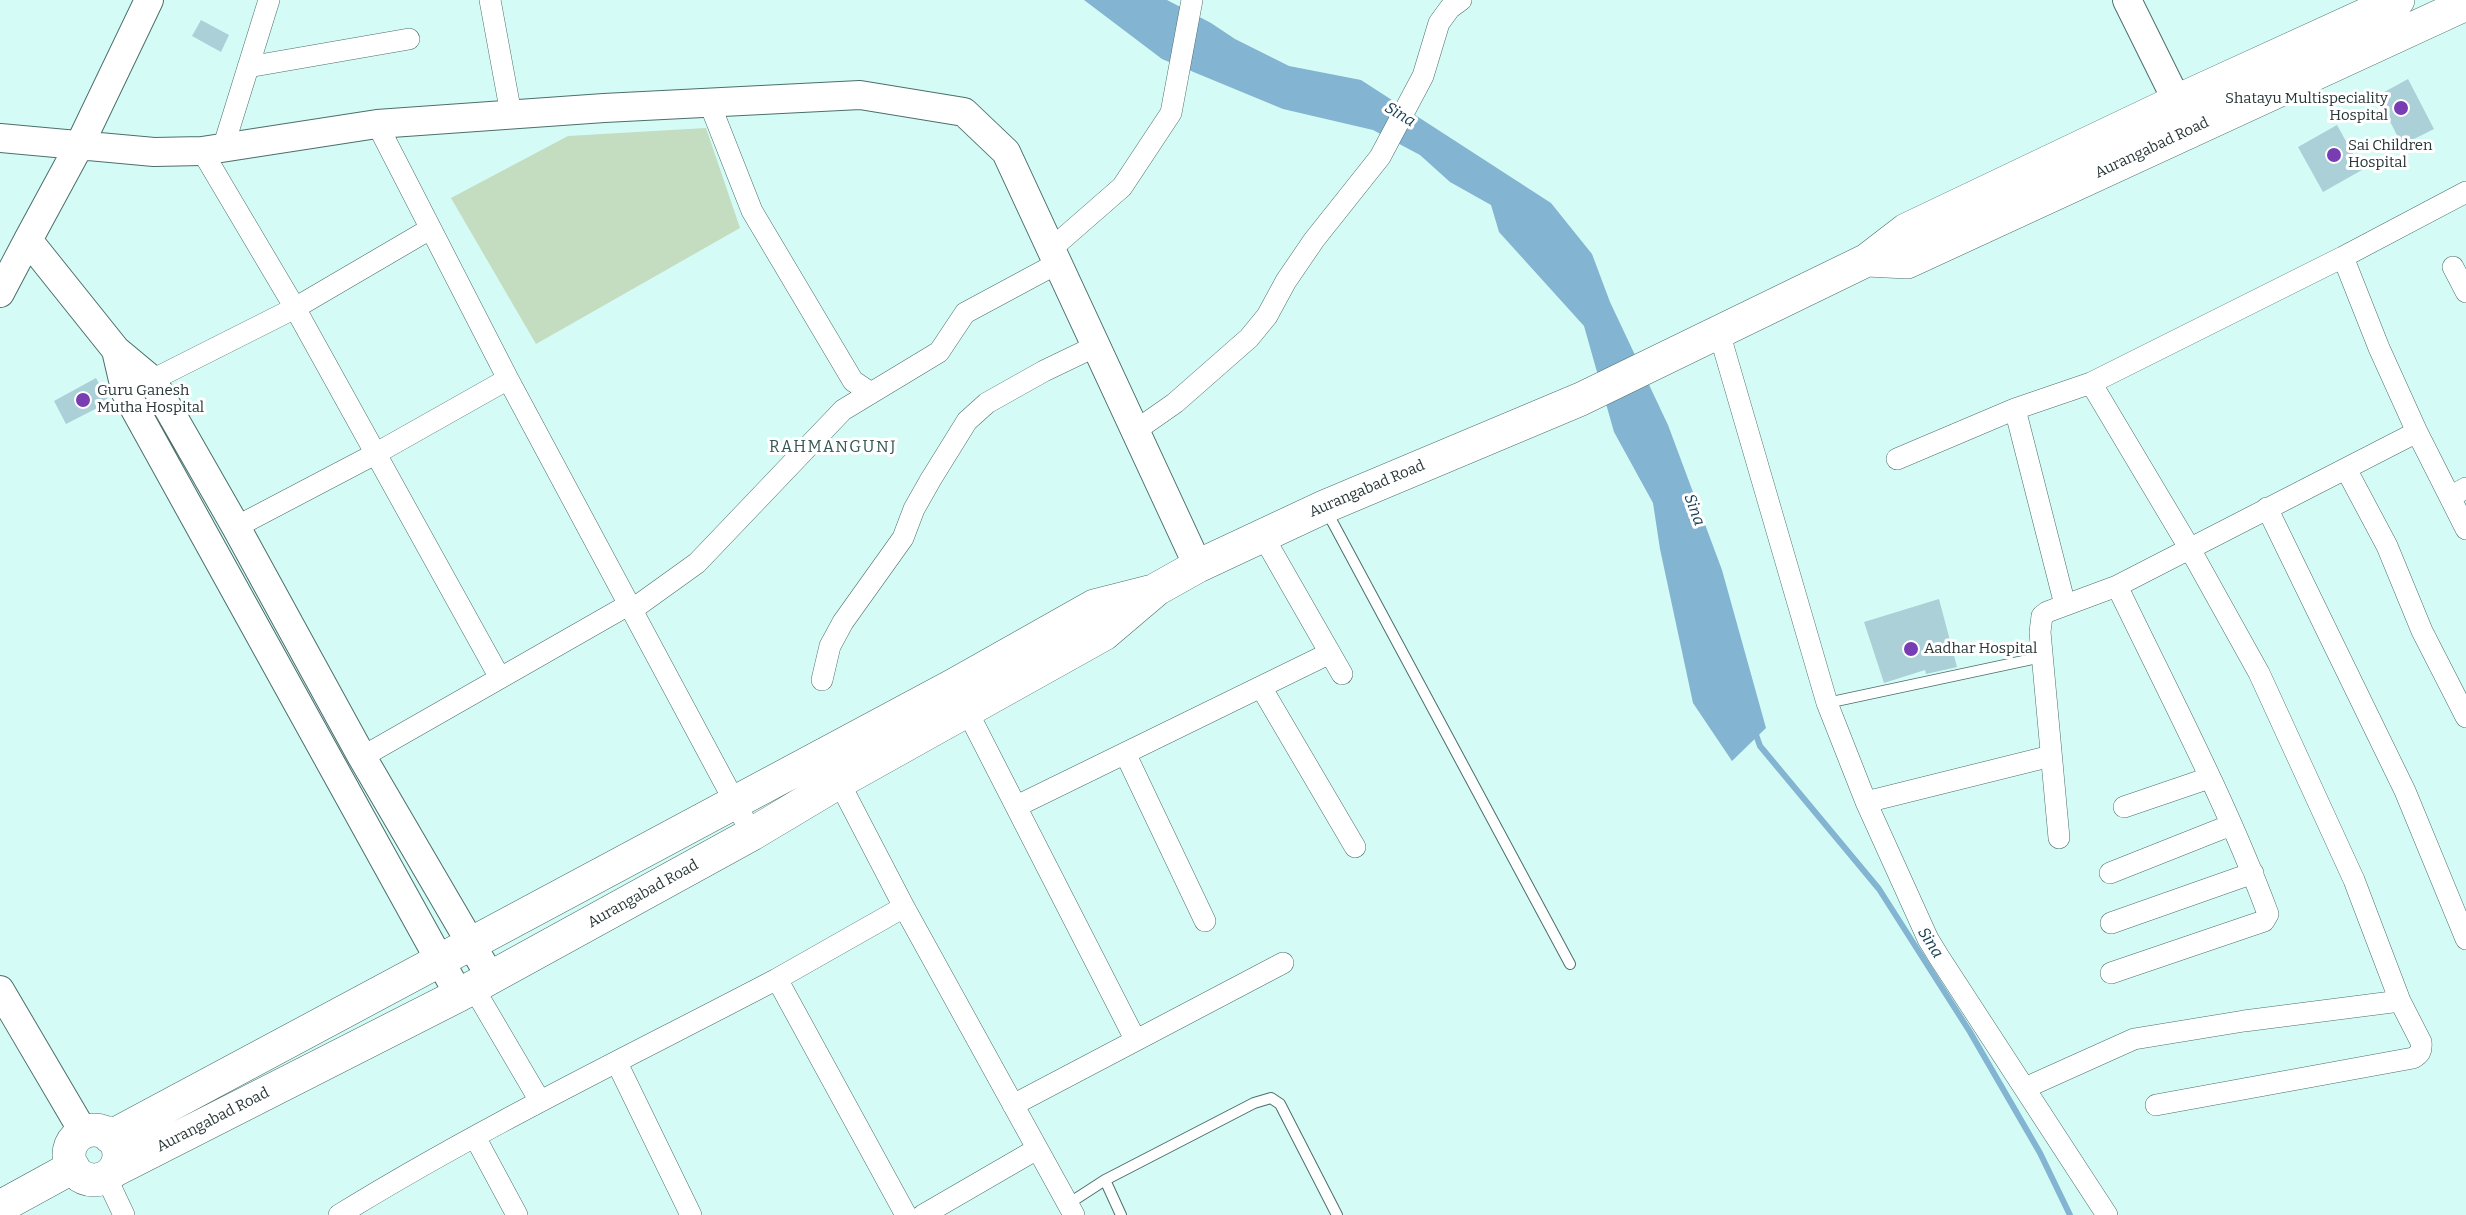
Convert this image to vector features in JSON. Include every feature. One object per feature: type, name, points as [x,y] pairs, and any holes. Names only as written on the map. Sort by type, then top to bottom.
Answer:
[{"type":"main road","name":"Aurangabad Road","points":[[109,1174],[474,987],[752,834],[839,782],[1094,606],[1158,590],[1198,566],[1324,507],[1581,399],[1867,260],[1906,230],[2177,101],[2398,0]]},
{"type":"main road","name":"Aurangabad Road","points":[[1867,260],[1907,262],[2465,3]]},
{"type":"main road","name":"Aurangabad Road","points":[[97,1135],[441,962],[735,802],[961,698]]},
{"type":"main road","points":[[97,1135],[118,1148],[119,1156],[109,1174],[91,1180],[83,1177],[73,1167],[69,1158],[73,1142],[97,1135]]},
{"type":"main road","points":[[0,1207],[73,1167]]},
{"type":"street","points":[[0,293],[80,144],[149,0]]},
{"type":"street","points":[[213,150],[248,68],[268,0]]},
{"type":"street","points":[[490,0],[511,114]]},
{"type":"street","points":[[362,757],[631,606],[697,563],[843,410],[939,352],[965,313],[1054,256],[1122,187],[1172,113],[1192,0]]},
{"type":"street","points":[[1135,431],[1175,403],[1249,338],[1267,316],[1286,281],[1314,240],[1380,157],[1423,76],[1439,23],[1450,8],[1461,0]]},
{"type":"street","points":[[2127,0],[2177,101]]},
{"type":"street","points":[[248,68],[409,39]]},
{"type":"street","points":[[0,138],[154,152],[213,150],[376,124],[709,102],[860,95],[964,112],[1006,152],[1198,566]]},
{"type":"street","points":[[709,102],[752,211],[773,250],[853,381],[871,393]]},
{"type":"street","points":[[376,124],[508,379],[752,834]]},
{"type":"street","points":[[213,150],[295,308],[500,678]]},
{"type":"street","points":[[1897,459],[2015,409],[2091,383],[2343,257],[2466,192]]},
{"type":"street","points":[[152,380],[295,308],[430,229]]},
{"type":"street","points":[[28,240],[116,350],[152,380],[236,527],[362,757],[471,944],[474,987]]},
{"type":"street","points":[[2343,257],[2379,348],[2417,432],[2458,493],[2466,529]]},
{"type":"street","points":[[2453,267],[2466,292]]},
{"type":"street","points":[[1707,337],[1827,703],[1866,802],[1928,939],[2107,1215]]},
{"type":"street","points":[[822,680],[830,646],[843,622],[903,538],[925,489],[967,421],[987,403],[1044,371],[1096,346]]},
{"type":"street","points":[[116,350],[126,393],[441,962],[474,987],[540,1101]]},
{"type":"street","points":[[236,527],[375,454],[508,379]]},
{"type":"street","points":[[2091,383],[2190,549],[2264,684],[2354,880],[2400,1001],[2421,1042],[2422,1049],[2413,1058],[2156,1105]]},
{"type":"street","points":[[2015,409],[2065,605]]},
{"type":"street","points":[[2059,838],[2042,657],[2042,616],[2116,586],[2417,432]]},
{"type":"street","points":[[2346,469],[2387,546],[2422,631],[2466,717]]},
{"type":"street","points":[[2267,508],[2405,790],[2466,939]]},
{"type":"street","points":[[1263,536],[1342,674]]},
{"type":"street","points":[[2111,973],[2266,920],[2268,914],[2253,873],[2231,825],[2116,586]]},
{"type":"street","points":[[1017,806],[1330,654]]},
{"type":"street","points":[[1261,687],[1355,847]]},
{"type":"street","points":[[961,698],[1135,1039]]},
{"type":"street","points":[[1125,753],[1205,921]]},
{"type":"street","points":[[1866,802],[2051,756]]},
{"type":"street","points":[[2124,807],[2209,778]]},
{"type":"street","points":[[839,782],[904,907],[1071,1209]]},
{"type":"street","points":[[2109,873],[2231,825]]},
{"type":"street","points":[[2111,923],[2253,873]]},
{"type":"street","points":[[339,1215],[411,1171],[540,1101],[777,979],[904,907]]},
{"type":"street","points":[[1013,1105],[1283,963]]},
{"type":"street","points":[[777,979],[906,1215]]},
{"type":"street","points":[[0,990],[97,1135]]},
{"type":"street","points":[[2025,1088],[2134,1039],[2244,1021],[2400,1001]]},
{"type":"street","points":[[617,1063],[691,1215]]},
{"type":"street","points":[[475,1137],[517,1215]]},
{"type":"street","points":[[923,1215],[1037,1149]]},
{"type":"street","points":[[109,1174],[124,1215]]},
{"type":"lane","points":[[1324,507],[1570,964]]},
{"type":"lane","points":[[1827,703],[2042,657]]},
{"type":"lane","points":[[1071,1209],[1105,1180],[1254,1103],[1271,1098],[1280,1104],[1337,1215]]},
{"type":"lane","points":[[1105,1180],[1121,1215]]},
{"type":"green space","points":[[706,128],[740,228],[536,344],[451,198],[568,136]]},
{"type":"water","points":[[1084,0],[1167,0],[1211,23],[1235,39],[1289,66],[1361,80],[1551,203],[1592,254],[1610,302],[1668,425],[1722,570],[1766,728],[1732,761],[1693,703],[1660,549],[1653,503],[1614,432],[1584,326],[1499,232],[1491,205],[1450,182],[1420,155],[1373,130],[1283,109],[1162,59]]},
{"type":"building","points":[[201,20],[229,35],[221,52],[192,36]]},
{"type":"building","points":[[2408,79],[2434,129],[2402,145],[2377,96]]},
{"type":"building","points":[[2337,125],[2362,170],[2323,192],[2298,147]]},
{"type":"building","points":[[96,378],[109,402],[66,424],[54,401]]},
{"type":"building","points":[[1939,599],[1957,667],[1926,674],[1925,670],[1884,683],[1864,622]]},
{"type":"waterway","name":"Sina","points":[[1755,732],[1760,746],[1879,889],[1970,1032],[2040,1153],[2070,1215]]},
{"type":"place","name":"Shatayu Multispeciality Hospital","points":[[2401,108]]},
{"type":"place","name":"Sai Children Hospital","points":[[2334,155]]},
{"type":"place","name":"Guru Ganesh Mutha Hospital","points":[[83,400]]},
{"type":"place","name":"Aadhar Hospital","points":[[1911,649]]},
{"type":"district","name":"RAHMANGUNJ","points":[[833,448]]}]
